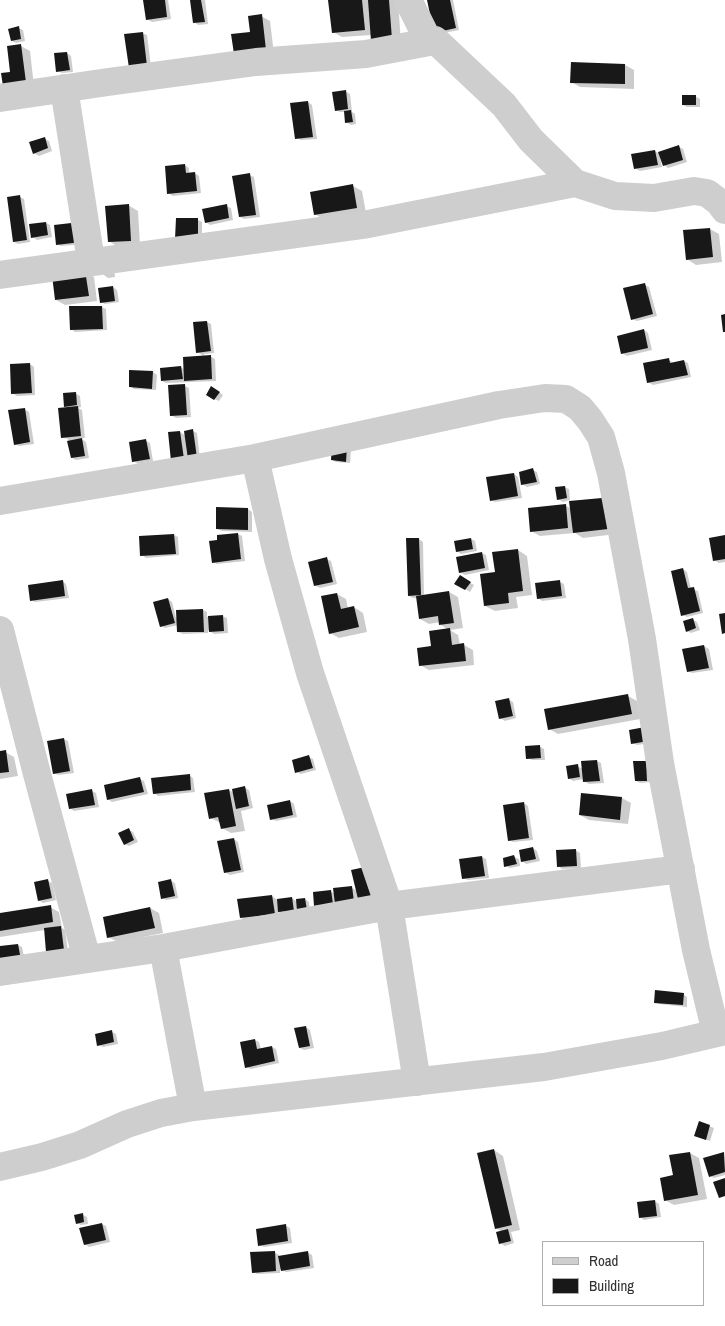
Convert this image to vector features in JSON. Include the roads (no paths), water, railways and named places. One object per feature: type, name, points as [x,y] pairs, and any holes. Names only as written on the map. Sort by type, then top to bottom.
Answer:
[{"type":"street","points":[[408,0],[429,42]]},
{"type":"street","points":[[0,98],[256,62],[366,54],[435,40],[504,105],[531,140],[575,182],[615,196],[654,198],[694,191],[707,193],[719,202],[725,210]]},
{"type":"street","points":[[64,88],[92,261]]},
{"type":"street","points":[[0,275],[364,225],[575,182]]},
{"type":"street","points":[[0,501],[254,458],[499,405],[545,398],[566,399],[580,408],[590,420],[600,438],[611,473],[642,639],[660,763],[696,950],[720,1032],[662,1046],[544,1067],[193,1107],[162,1113],[127,1124],[80,1145],[0,1167]]},
{"type":"street","points":[[254,458],[278,559],[310,673],[388,906],[417,1082]]},
{"type":"street","points":[[0,630],[36,774],[87,959]]},
{"type":"street","points":[[0,972],[163,948],[388,906],[681,869]]},
{"type":"street","points":[[163,948],[193,1107]]}]
